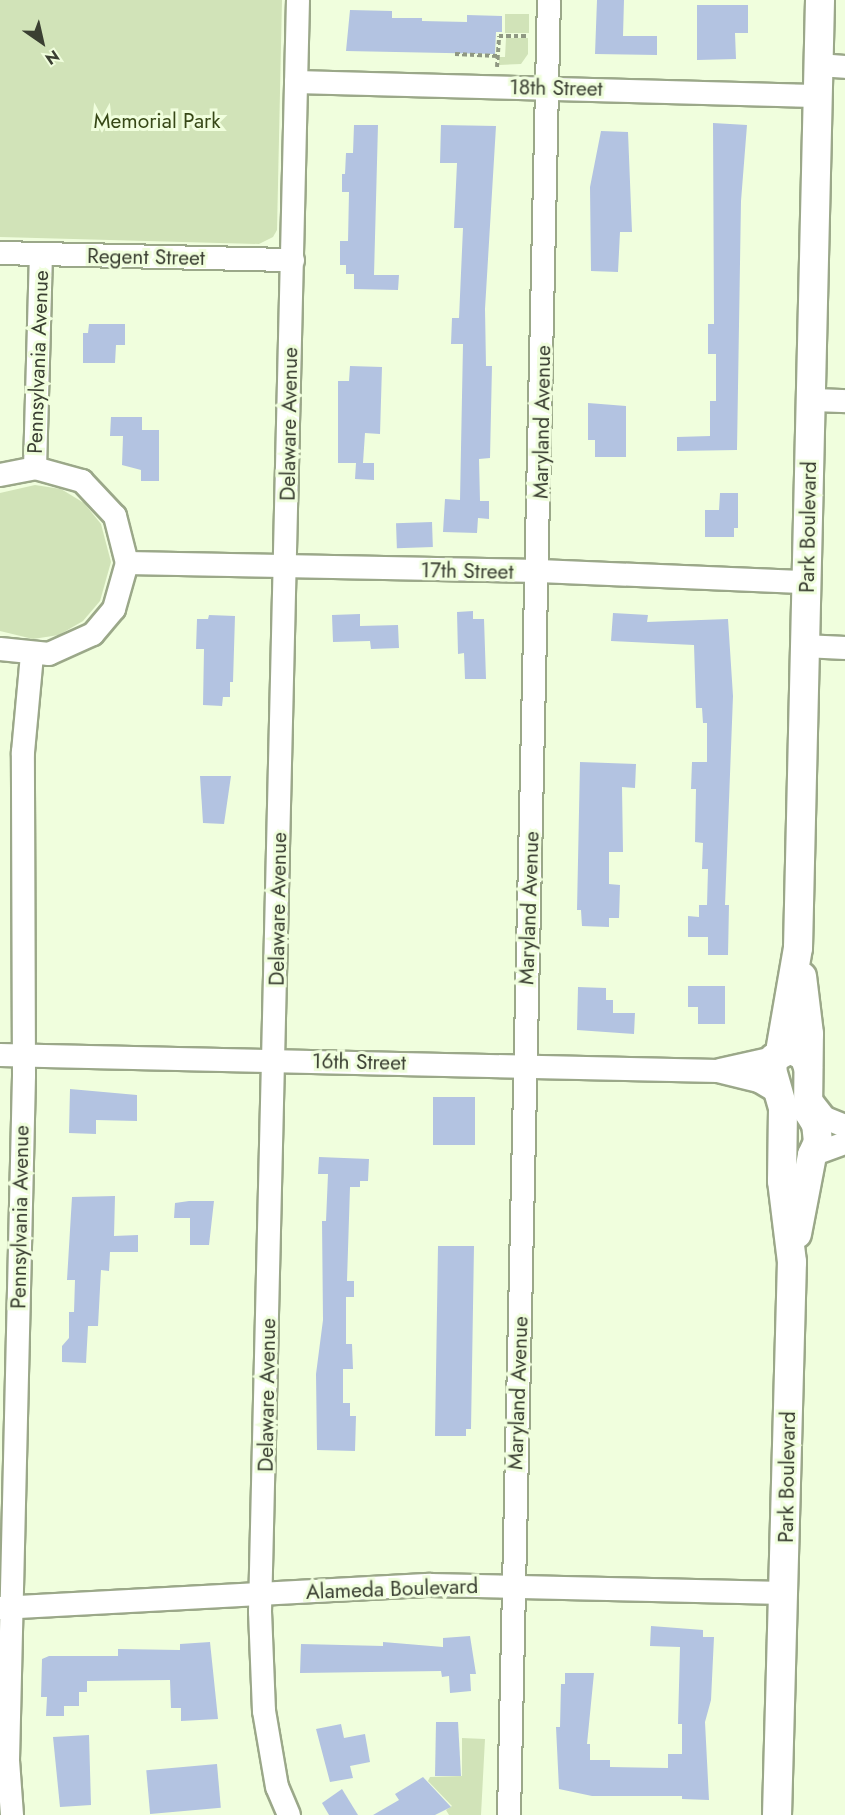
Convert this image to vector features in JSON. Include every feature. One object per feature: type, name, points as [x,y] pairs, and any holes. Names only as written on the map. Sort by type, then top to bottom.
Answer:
[{"type":"street","name":"Delaware Avenue","points":[[289,1815],[277,1787],[264,1711],[262,1593],[276,1061],[298,0]]},
{"type":"street","name":"Maryland Avenue","points":[[509,1815],[539,571],[549,0]]},
{"type":"street","name":"Park Boulevard","points":[[777,1815],[792,1262],[782,1180],[784,1139],[799,1085],[772,1070],[798,948],[817,96],[832,66],[820,0]]},
{"type":"street","name":"18th Street","points":[[296,82],[817,96]]},
{"type":"street","name":"Regent Street","points":[[0,253],[293,260]]},
{"type":"street","name":"Pennsylvania Avenue","points":[[35,468],[41,255]]},
{"type":"street","points":[[810,400],[845,401]]},
{"type":"street","points":[[0,475],[35,468],[67,475],[95,491],[119,523],[127,563],[121,594],[105,622],[64,650],[32,655],[0,649]]},
{"type":"street","name":"17th Street","points":[[127,563],[286,569],[539,571],[807,582]]},
{"type":"street","points":[[804,646],[845,648]]},
{"type":"street","name":"Pennsylvania Avenue","points":[[12,1815],[8,1760],[5,1608],[23,1056],[23,752],[32,655]]},
{"type":"street","points":[[798,948],[808,1034],[799,1085]]},
{"type":"street","points":[[718,1071],[797,1051],[799,1085],[818,1134],[792,1262]]},
{"type":"street","name":"16th Street","points":[[0,1055],[718,1071]]},
{"type":"street","points":[[718,1071],[759,1081],[799,1085],[825,1118],[845,1126]]},
{"type":"street","points":[[784,1139],[790,1151],[812,1155],[845,1143]]},
{"type":"street","name":"Alameda Boulevard","points":[[5,1608],[430,1585],[784,1593]]},
{"type":"path","points":[[497,67],[499,36],[530,36]]},
{"type":"path","points":[[455,54],[497,56]]},
{"type":"green space","name":"Memorial Park","points":[[0,0],[282,0],[277,230],[273,237],[259,244],[0,237]]},
{"type":"green space","points":[[505,14],[529,14],[529,33],[505,33]]},
{"type":"green space","points":[[506,38],[528,38],[528,54],[521,64],[499,65],[499,57],[505,57]]},
{"type":"green space","points":[[35,485],[61,489],[84,503],[101,524],[111,562],[100,601],[83,621],[59,635],[33,639],[0,631],[0,493]]},
{"type":"green space","points":[[462,1738],[485,1739],[481,1815],[449,1815],[446,1810],[452,1806],[428,1781],[430,1777],[462,1776]]},
{"type":"building","points":[[597,0],[624,0],[623,36],[657,36],[657,55],[595,54]]},
{"type":"building","points":[[697,5],[748,5],[748,33],[735,33],[736,59],[697,60]]},
{"type":"building","points":[[350,10],[392,11],[392,18],[422,18],[422,21],[467,22],[467,15],[502,16],[502,32],[496,32],[495,54],[346,51]]},
{"type":"building","points":[[713,123],[747,125],[741,201],[737,450],[677,451],[677,437],[710,436],[710,401],[716,401],[716,354],[708,354],[708,324],[714,324]]},
{"type":"building","points":[[354,125],[378,125],[374,275],[399,275],[398,290],[354,289],[354,274],[346,274],[346,265],[340,265],[340,241],[348,241],[349,192],[342,192],[342,174],[345,174],[346,153],[353,153]]},
{"type":"building","points":[[441,125],[496,126],[485,309],[486,366],[492,366],[490,458],[479,459],[480,501],[489,501],[489,519],[478,518],[477,533],[443,532],[445,499],[460,500],[463,344],[451,344],[452,318],[459,318],[463,228],[454,228],[457,163],[440,163]]},
{"type":"building","points":[[601,131],[628,132],[632,232],[620,232],[618,272],[591,271],[590,187]]},
{"type":"building","points":[[89,324],[125,324],[125,345],[116,345],[115,363],[83,363],[83,333],[88,333]]},
{"type":"building","points":[[350,366],[382,367],[380,434],[365,433],[363,463],[374,463],[374,480],[355,479],[356,463],[338,463],[338,381],[349,381]]},
{"type":"building","points":[[588,403],[626,406],[626,457],[595,457],[595,440],[588,440]]},
{"type":"building","points":[[111,417],[142,417],[142,430],[159,430],[159,481],[141,481],[141,470],[122,465],[123,436],[110,436]]},
{"type":"building","points":[[720,493],[738,493],[738,528],[734,528],[734,537],[705,537],[705,510],[719,510]]},
{"type":"building","points":[[432,522],[433,547],[397,548],[396,523]]},
{"type":"building","points":[[473,611],[473,619],[484,619],[486,679],[465,679],[464,653],[458,654],[457,612]]},
{"type":"building","points":[[613,613],[648,615],[647,622],[728,619],[733,696],[725,905],[729,905],[728,955],[708,955],[708,937],[688,937],[688,916],[699,917],[699,905],[707,905],[708,869],[702,869],[703,843],[695,842],[696,789],[691,789],[692,762],[707,762],[707,723],[703,723],[702,708],[696,708],[694,645],[611,641]]},
{"type":"building","points":[[360,614],[360,626],[398,625],[399,648],[371,649],[370,641],[333,642],[332,615]]},
{"type":"building","points":[[209,615],[235,616],[233,682],[230,682],[230,697],[223,697],[222,706],[203,705],[204,649],[196,649],[197,619],[208,619]]},
{"type":"building","points":[[580,762],[636,764],[635,788],[622,787],[623,852],[609,852],[609,884],[620,885],[619,918],[609,918],[609,927],[582,926],[581,910],[577,910]]},
{"type":"building","points":[[200,776],[231,776],[224,824],[203,823]]},
{"type":"building","points":[[688,986],[725,986],[725,1024],[698,1024],[698,1007],[688,1007]]},
{"type":"building","points":[[578,987],[606,988],[606,1000],[613,1000],[613,1013],[635,1013],[634,1034],[577,1030]]},
{"type":"building","points":[[70,1089],[137,1095],[137,1121],[96,1120],[96,1134],[69,1133]]},
{"type":"building","points":[[433,1097],[475,1097],[475,1145],[433,1145]]},
{"type":"building","points":[[319,1157],[369,1159],[368,1181],[360,1181],[360,1187],[350,1187],[347,1281],[354,1281],[354,1297],[346,1297],[346,1344],[352,1344],[353,1369],[343,1369],[343,1403],[350,1403],[350,1416],[356,1416],[355,1451],[317,1450],[316,1374],[323,1320],[322,1221],[326,1221],[328,1174],[318,1174]]},
{"type":"building","points":[[115,1196],[114,1236],[138,1235],[138,1252],[110,1252],[109,1271],[101,1270],[98,1326],[88,1326],[86,1363],[62,1362],[62,1346],[69,1338],[69,1312],[74,1312],[75,1280],[67,1280],[72,1197]]},
{"type":"building","points":[[214,1201],[209,1245],[190,1245],[190,1218],[174,1218],[175,1203]]},
{"type":"building","points":[[438,1246],[474,1246],[471,1429],[466,1429],[466,1436],[435,1436]]},
{"type":"building","points":[[651,1626],[703,1630],[703,1637],[714,1637],[711,1700],[705,1722],[709,1800],[682,1799],[682,1796],[592,1796],[559,1789],[556,1727],[560,1727],[561,1684],[565,1684],[565,1673],[594,1673],[587,1744],[590,1744],[590,1760],[610,1760],[610,1767],[668,1768],[668,1754],[682,1754],[682,1724],[678,1724],[680,1647],[650,1646]]},
{"type":"building","points":[[470,1636],[476,1674],[470,1674],[471,1691],[450,1693],[449,1676],[442,1677],[441,1671],[300,1673],[301,1644],[383,1646],[383,1642],[443,1647],[443,1638]]},
{"type":"building","points":[[210,1642],[218,1719],[181,1721],[181,1708],[171,1708],[170,1680],[87,1681],[87,1692],[79,1692],[79,1706],[64,1706],[64,1716],[46,1716],[47,1697],[41,1697],[42,1659],[49,1656],[118,1656],[118,1649],[180,1650],[180,1644]]},
{"type":"building","points":[[436,1722],[458,1722],[461,1776],[435,1776]]},
{"type":"building","points":[[341,1724],[344,1738],[365,1734],[370,1762],[350,1766],[353,1778],[330,1782],[316,1729]]},
{"type":"building","points":[[89,1735],[91,1805],[60,1807],[53,1737]]},
{"type":"building","points":[[217,1764],[221,1808],[150,1814],[146,1770]]},
{"type":"building","points":[[423,1777],[451,1807],[435,1815],[373,1815],[399,1800],[395,1794]]},
{"type":"building","points":[[342,1789],[358,1815],[329,1815],[322,1803]]}]
